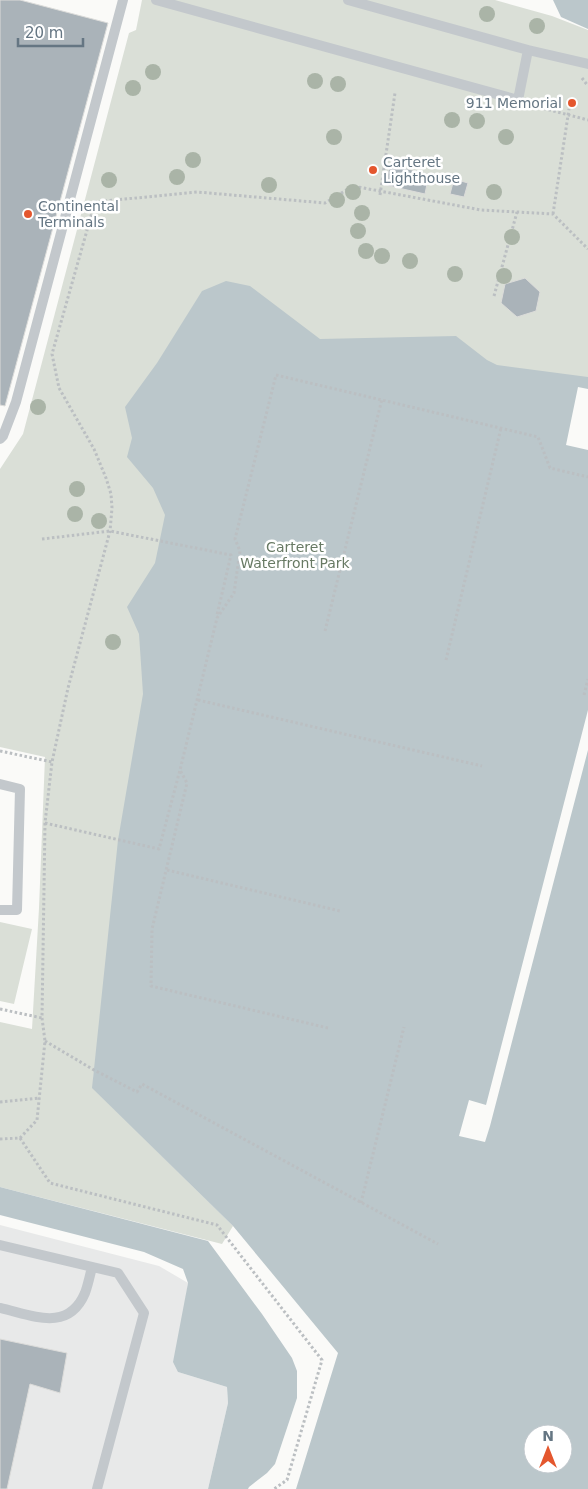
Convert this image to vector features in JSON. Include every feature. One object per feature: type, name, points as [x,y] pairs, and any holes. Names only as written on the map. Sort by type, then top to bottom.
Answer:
[{"type":"lane","points":[[0,439],[3,436],[16,402],[123,0]]},
{"type":"lane","points":[[156,0],[518,100],[528,50]]},
{"type":"lane","points":[[348,0],[528,50],[588,64]]},
{"type":"lane","points":[[0,784],[20,788],[17,910],[0,910]]},
{"type":"lane","points":[[0,1245],[118,1273],[144,1313],[97,1489]]},
{"type":"lane","points":[[0,1308],[50,1319],[65,1316],[77,1308],[85,1293],[92,1267]]},
{"type":"path","points":[[380,193],[395,93]]},
{"type":"path","points":[[534,106],[588,120]]},
{"type":"path","points":[[553,214],[568,109]]},
{"type":"path","points":[[0,1139],[20,1138],[37,1120],[45,1041],[42,1018],[45,823],[52,762],[68,688],[110,531],[111,494],[106,478],[94,449],[59,388],[52,354],[96,202],[197,192],[325,203],[353,186],[380,193],[481,210],[553,214],[588,249]]},
{"type":"path","points":[[494,296],[517,212]]},
{"type":"path","points":[[217,618],[234,593],[240,551],[235,539],[276,375],[538,437],[550,468],[588,477]]},
{"type":"path","points":[[325,631],[382,399]]},
{"type":"path","points":[[446,660],[501,428]]},
{"type":"path","points":[[42,539],[110,531],[231,555],[198,700],[159,849],[45,823]]},
{"type":"path","points":[[584,695],[588,679]]},
{"type":"path","points":[[198,700],[482,766]]},
{"type":"path","points":[[0,751],[52,762]]},
{"type":"path","points":[[180,770],[187,783],[152,929],[151,986],[328,1028]]},
{"type":"path","points":[[167,870],[340,911]]},
{"type":"path","points":[[0,1009],[42,1018]]},
{"type":"path","points":[[360,1203],[404,1027]]},
{"type":"path","points":[[45,1041],[94,1070],[137,1092],[142,1084],[438,1244]]},
{"type":"path","points":[[0,1102],[40,1098]]},
{"type":"path","points":[[20,1138],[50,1183],[218,1225],[322,1360],[287,1480],[274,1489]]},
{"type":"shaded area","points":[[553,0],[588,0],[588,29],[561,17]]},
{"type":"shaded area","points":[[226,281],[250,286],[320,339],[456,336],[487,360],[497,365],[588,377],[588,1489],[296,1489],[338,1353],[233,1226],[92,1088],[118,840],[143,694],[139,634],[127,607],[155,563],[165,515],[153,488],[127,457],[132,438],[125,407],[157,363],[202,291]]},
{"type":"shaded area","points":[[0,1187],[208,1241],[262,1314],[292,1358],[297,1371],[297,1398],[275,1464],[267,1473],[248,1489],[208,1489],[228,1403],[227,1387],[178,1372],[173,1362],[188,1283],[183,1269],[144,1252],[0,1215]]},
{"type":"shaded area","points":[[0,1225],[159,1266],[188,1283],[178,1372],[227,1387],[228,1403],[208,1489],[0,1489]]},
{"type":"green space","name":"Carteret Waterfront Park","points":[[142,0],[495,0],[552,16],[588,30],[588,750],[94,1071],[93,1088],[233,1226],[222,1244],[0,1187],[0,1022],[32,1029],[45,757],[0,747],[0,469],[23,434],[129,33],[136,30]]},
{"type":"green space","points":[[0,922],[32,929],[14,1004],[0,1001]]},
{"type":"pier","points":[[578,387],[588,389],[588,450],[566,445]]},
{"type":"pier","points":[[588,710],[588,750],[490,1126],[485,1142],[459,1136],[469,1100],[486,1105]]},
{"type":"building","name":"Continental Terminals","points":[[0,0],[20,0],[108,23],[5,406],[0,405]]},
{"type":"building","name":"Carteret Lighthouse","points":[[373,165],[378,170],[373,175],[368,170]]},
{"type":"building","points":[[390,165],[429,174],[425,194],[385,185]]},
{"type":"building","points":[[454,179],[468,183],[464,197],[450,194]]},
{"type":"building","points":[[525,278],[540,292],[536,311],[517,317],[501,303],[505,284]]},
{"type":"building","points":[[0,1339],[67,1353],[60,1393],[30,1384],[7,1489],[0,1489]]},
{"type":"place","name":"911 Memorial","points":[[572,103]]},
{"type":"place","name":"Carteret Lighthouse","points":[[373,170]]},
{"type":"place","name":"Continental Terminals","points":[[28,214]]}]
